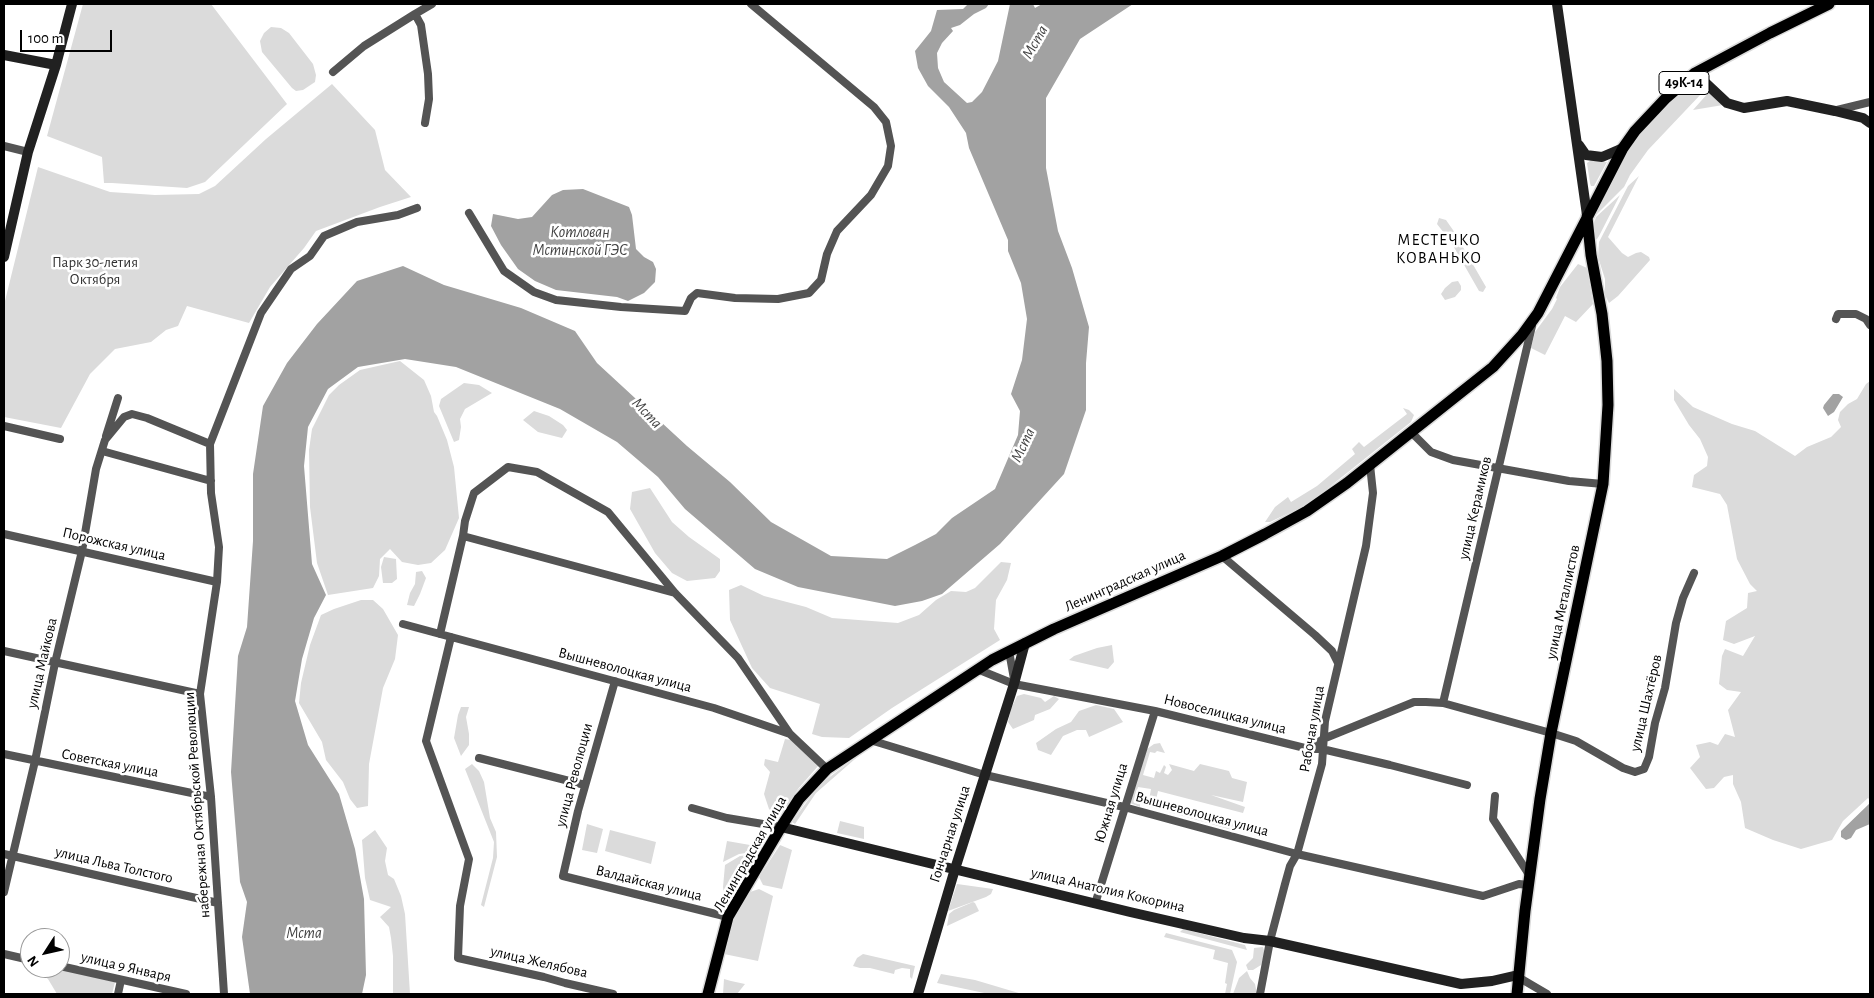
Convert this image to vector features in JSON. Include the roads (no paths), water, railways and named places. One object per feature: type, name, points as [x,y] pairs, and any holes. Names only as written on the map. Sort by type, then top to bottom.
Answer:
[{"type":"main road","name":"49К-14","points":[[1587,215],[1623,148],[1635,131],[1666,98],[1695,73],[1770,32],[1829,4]]},
{"type":"main road","name":"Ленинградская улица","points":[[708,994],[728,917],[781,827],[800,799],[827,769],[977,669],[1010,651],[1222,556],[1307,511],[1370,465],[1493,367],[1522,335],[1533,319],[1573,246],[1587,215]]},
{"type":"main road","name":"улица Металлистов","points":[[1517,994],[1529,881],[1551,732],[1603,484],[1608,414],[1607,361],[1587,215]]},
{"type":"street","points":[[4,257],[28,152],[56,66],[72,4]]},
{"type":"street","points":[[333,72],[364,46],[432,4]]},
{"type":"street","points":[[469,213],[504,271],[534,292],[556,300],[621,307],[685,310],[696,293],[735,298],[770,299],[794,297],[809,293],[821,280],[827,254],[837,231],[871,195],[888,166],[891,146],[886,122],[874,106],[751,4]]},
{"type":"street","points":[[1557,4],[1587,215]]},
{"type":"street","points":[[415,14],[421,25],[428,74],[429,99],[425,122]]},
{"type":"street","points":[[4,55],[56,66]]},
{"type":"street","points":[[1695,73],[1727,103],[1744,108],[1787,101],[1862,118],[1870,123]]},
{"type":"street","points":[[1835,111],[1870,102]]},
{"type":"street","points":[[1577,142],[1586,155],[1602,157],[1623,148]]},
{"type":"street","points":[[4,146],[28,152]]},
{"type":"street","name":"набережная Октябрьской Революции","points":[[224,994],[211,797],[200,694],[217,582],[219,547],[211,482],[210,444],[261,313],[291,269],[310,256],[324,236],[357,222],[398,215],[417,208]]},
{"type":"street","points":[[1836,319],[1838,314],[1856,314],[1866,319],[1870,325]]},
{"type":"street","name":"улица Керамиков","points":[[1443,703],[1533,319]]},
{"type":"street","name":"улица Майкова","points":[[4,892],[82,551],[96,469],[118,398]]},
{"type":"street","name":"улица Майкова","points":[[105,440],[124,417],[132,414],[147,418],[210,444]]},
{"type":"street","points":[[4,426],[60,439]]},
{"type":"street","points":[[1411,432],[1431,452],[1453,460],[1569,481],[1603,484]]},
{"type":"street","points":[[102,451],[211,482]]},
{"type":"street","name":"Рабочая улица","points":[[1260,994],[1270,941],[1290,866],[1297,854],[1322,764],[1324,721],[1366,546],[1373,494],[1370,465]]},
{"type":"street","points":[[440,634],[465,521],[474,494],[508,467],[537,472],[608,512],[675,593],[738,658],[790,734]]},
{"type":"street","name":"Порожская улица","points":[[4,534],[217,582]]},
{"type":"street","points":[[463,536],[675,593]]},
{"type":"street","points":[[1222,556],[1332,651],[1338,663]]},
{"type":"street","name":"улица Шахтёров","points":[[1551,732],[1576,741],[1623,768],[1635,772],[1644,769],[1649,757],[1655,723],[1665,688],[1676,622],[1683,598],[1694,572]]},
{"type":"street","name":"Вышневолоцкая улица","points":[[403,624],[714,708],[790,734],[827,769]]},
{"type":"street","name":"улица Желябова","points":[[452,637],[426,741],[469,859],[460,906],[458,958],[613,994]]},
{"type":"street","name":"Гончарная улица","points":[[918,994],[1025,643]]},
{"type":"street","points":[[4,651],[200,694]]},
{"type":"street","name":"Гончарная улица","points":[[1010,651],[1014,684]]},
{"type":"street","name":"Новоселицкая улица","points":[[977,669],[1014,684],[1155,711],[1309,749],[1322,749],[1390,765],[1467,785]]},
{"type":"street","name":"улица Революции","points":[[563,876],[585,785],[615,681]]},
{"type":"street","points":[[1309,749],[1323,739],[1414,702],[1443,703],[1551,732]]},
{"type":"street","name":"Южная улица","points":[[1095,904],[1155,711]]},
{"type":"street","name":"Вышневолоцкая улица","points":[[870,740],[985,775],[1124,806],[1297,854],[1483,896],[1529,881]]},
{"type":"street","name":"Советская улица","points":[[4,754],[211,797]]},
{"type":"street","points":[[478,758],[585,785]]},
{"type":"street","points":[[1494,796],[1493,819],[1529,881]]},
{"type":"street","name":"улица Анатолия Кокорина","points":[[692,808],[727,818],[781,827],[1095,904],[1460,984],[1518,976]]},
{"type":"street","name":"улица Льва Толстого","points":[[4,854],[218,904]]},
{"type":"street","name":"Валдайская улица","points":[[563,876],[728,917]]},
{"type":"street","points":[[4,954],[20,958]]},
{"type":"street","name":"улица 9 Января","points":[[70,968],[186,994]]},
{"type":"street","points":[[1518,976],[1547,994]]},
{"type":"street","points":[[118,994],[121,980]]},
{"type":"water","name":"Мста","points":[[968,4],[989,4],[960,25],[951,28],[953,31],[942,43],[937,53],[938,68],[944,82],[967,103],[972,102],[982,92],[998,61],[1010,4],[1033,4],[1035,8],[1042,4],[1133,4],[1080,39],[1046,98],[1046,168],[1058,231],[1072,268],[1089,327],[1086,363],[1086,410],[1064,474],[1000,544],[942,594],[922,601],[895,606],[798,587],[755,569],[685,509],[658,477],[617,442],[560,409],[456,367],[405,359],[358,367],[328,389],[308,427],[304,466],[312,564],[326,595],[314,618],[302,659],[295,701],[308,745],[339,794],[355,849],[364,899],[366,975],[362,994],[250,994],[242,937],[247,902],[240,882],[231,772],[238,656],[247,627],[253,541],[253,474],[263,406],[287,363],[317,324],[357,281],[403,266],[444,285],[521,308],[575,331],[597,363],[687,446],[730,482],[771,522],[831,556],[887,559],[936,534],[952,518],[995,489],[1018,435],[1020,411],[1011,394],[1022,360],[1027,319],[1021,283],[1008,251],[1008,240],[969,148],[966,133],[949,107],[928,86],[918,68],[915,51],[931,31],[937,10],[963,9]]},
{"type":"water","name":"Котлован Мстинской ГЭС","points":[[583,189],[629,207],[632,215],[636,249],[653,262],[656,269],[655,282],[644,293],[628,301],[617,297],[556,290],[535,281],[518,269],[501,245],[491,226],[493,214],[518,219],[532,217],[552,195],[563,190]]},
{"type":"water","points":[[1833,394],[1839,394],[1843,397],[1834,412],[1828,416],[1823,408]]},
{"type":"water","points":[[1870,803],[1870,824],[1856,830],[1851,838],[1846,840],[1841,837],[1841,831]]},
{"type":"district","name":"МЕСТЕЧКО КОВАНЬКО","points":[[1439,249]]},
{"type":"park label","name":"Парк 30-летия Октября","points":[[95,270]]}]
